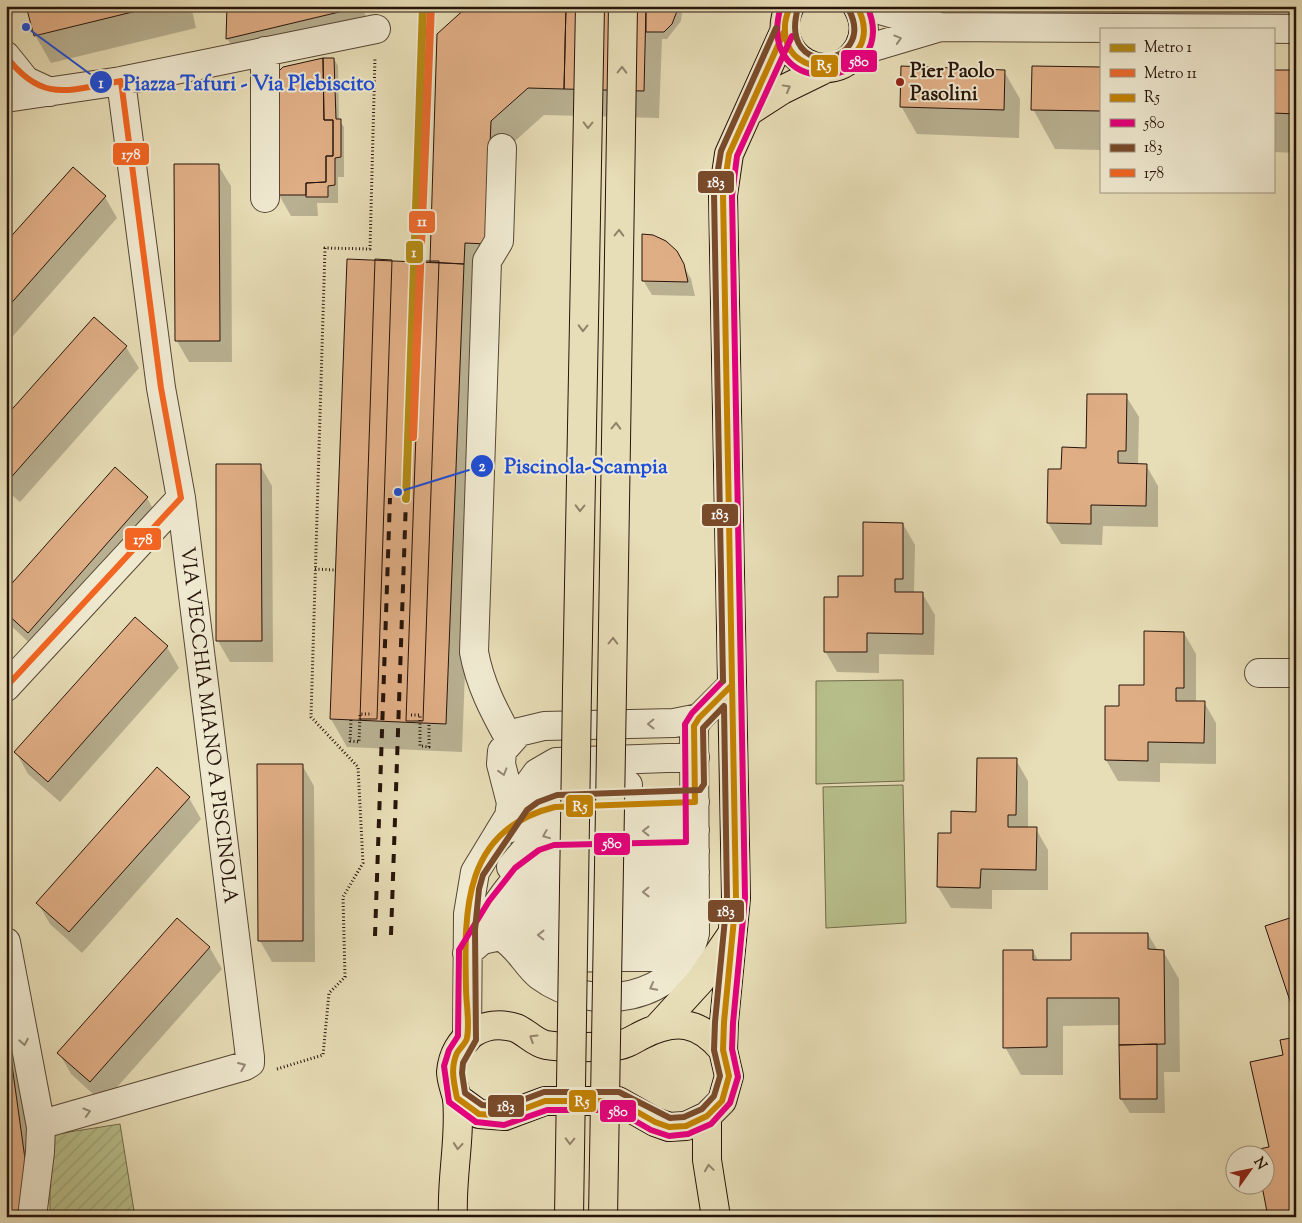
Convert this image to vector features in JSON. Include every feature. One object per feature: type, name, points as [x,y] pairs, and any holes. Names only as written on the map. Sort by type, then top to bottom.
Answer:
[{"type":"main road","points":[[569,1217],[590,6]]},
{"type":"main road","points":[[603,1217],[624,6]]},
{"type":"main road","points":[[748,112],[782,90],[848,60],[856,52],[862,41],[864,28],[862,15],[857,6]]},
{"type":"main road","points":[[786,15],[787,44],[794,55],[804,63],[827,68]]},
{"type":"main road","points":[[457,1098],[479,1114],[505,1116],[545,1101],[618,1101],[655,1122],[669,1127],[686,1126],[707,1116],[722,1101],[730,1076],[723,1050],[736,898],[723,195],[729,154],[764,73],[786,15]]},
{"type":"main road","points":[[658,1027],[700,981],[732,933]]},
{"type":"main road","points":[[453,1217],[452,1202],[459,1122],[457,1098],[451,1073],[456,1051],[481,1028],[496,1024],[518,1029],[544,1045],[617,1046],[658,1027],[689,1025],[709,1034],[723,1050]]},
{"type":"main road","points":[[707,1116],[707,1160],[716,1217]]},
{"type":"street","points":[[866,6],[940,27],[1118,28]]},
{"type":"street","points":[[856,52],[940,27]]},
{"type":"street","points":[[6,98],[121,81],[376,29]]},
{"type":"street","points":[[1274,29],[1296,29]]},
{"type":"street","points":[[264,51],[265,198]]},
{"type":"street","points":[[6,56],[26,82],[50,92]]},
{"type":"street","name":"VIA VECCHIA MIANO A PISCINOLA","points":[[121,81],[161,388],[182,498],[250,1063]]},
{"type":"street","points":[[502,148],[499,241],[487,261],[474,652],[485,692],[510,740]]},
{"type":"street","points":[[6,687],[182,498]]},
{"type":"street","points":[[1259,673],[1296,673]]},
{"type":"street","points":[[695,781],[555,786],[511,817],[475,872],[469,898],[489,941],[551,983],[570,992],[589,997],[610,999],[648,990],[674,975],[694,892],[695,781],[694,726],[699,718],[732,685]]},
{"type":"street","points":[[511,817],[511,803],[501,764],[502,752],[510,740],[519,732],[544,726],[674,723],[699,718]]},
{"type":"street","points":[[511,817],[525,816],[555,807],[695,781]]},
{"type":"street","points":[[467,1039],[496,906],[533,864],[554,854],[694,892]]},
{"type":"street","points":[[489,941],[514,909],[540,897],[553,894],[694,892]]},
{"type":"street","points":[[489,941],[694,892]]},
{"type":"street","points":[[6,942],[41,1127],[32,1217]]},
{"type":"street","points":[[41,1127],[46,1123],[147,1105],[250,1063]]},
{"type":"path","points":[[250,1063],[264,1073],[323,1055],[329,993],[345,976],[343,898],[362,863],[358,768],[311,717],[325,248],[370,249],[376,29]]},
{"type":"path","points":[[316,569],[336,570]]},
{"type":"path","points":[[350,720],[350,741],[359,742],[360,714],[372,714]]},
{"type":"path","points":[[411,715],[420,715],[420,746],[429,747],[429,723]]},
{"type":"green space","points":[[903,680],[904,781],[816,784],[816,681]]},
{"type":"green space","points":[[903,785],[906,923],[826,928],[823,787]]},
{"type":"green space","points":[[120,1124],[135,1217],[50,1217],[50,1135]]},
{"type":"building","points":[[26,6],[157,6],[34,36]]},
{"type":"building","points":[[227,6],[355,6],[356,8],[226,39]]},
{"type":"building","points":[[468,6],[566,6],[564,89],[528,88],[491,121],[486,244],[465,243],[464,264],[430,262],[437,34]]},
{"type":"building","points":[[566,6],[646,6],[644,91],[564,89]]},
{"type":"building","points":[[646,6],[679,6],[672,24],[664,32],[646,32]]},
{"type":"building","points":[[323,58],[334,58],[336,119],[341,119],[341,157],[335,158],[335,185],[328,186],[328,197],[306,197],[306,183],[326,182],[326,156],[333,156],[333,120],[324,120]]},
{"type":"building","points":[[323,58],[324,120],[333,120],[333,156],[326,156],[326,182],[306,183],[306,195],[278,195],[278,72],[283,67]]},
{"type":"building","points":[[901,66],[1005,70],[1004,110],[900,107]]},
{"type":"building","points":[[1032,66],[1100,67],[1100,111],[1031,110]]},
{"type":"building","points":[[1274,70],[1296,70],[1296,114],[1274,113]]},
{"type":"building","points":[[174,164],[219,164],[220,341],[175,341]]},
{"type":"building","points":[[73,167],[106,196],[6,309],[6,242]]},
{"type":"building","points":[[642,234],[653,235],[666,241],[677,251],[684,264],[688,282],[642,281]]},
{"type":"building","points":[[347,259],[464,264],[446,724],[330,719]]},
{"type":"building","points":[[375,259],[392,260],[377,719],[360,719]]},
{"type":"building","points":[[422,261],[439,261],[423,721],[406,721]]},
{"type":"building","points":[[94,317],[127,346],[7,482],[6,416]]},
{"type":"building","points":[[1087,394],[1127,394],[1126,451],[1118,451],[1118,463],[1147,464],[1146,506],[1091,505],[1091,524],[1047,523],[1048,469],[1061,469],[1062,447],[1086,448]]},
{"type":"building","points":[[216,464],[261,464],[262,641],[216,641]]},
{"type":"building","points":[[115,467],[148,497],[28,633],[6,613],[6,590]]},
{"type":"building","points":[[863,522],[903,523],[903,579],[895,579],[895,592],[923,592],[923,634],[867,633],[867,652],[824,652],[824,597],[838,597],[838,576],[863,576]]},
{"type":"building","points":[[135,617],[168,646],[48,782],[14,752]]},
{"type":"building","points":[[1144,631],[1184,632],[1184,688],[1176,688],[1176,701],[1205,701],[1204,743],[1148,742],[1148,761],[1105,760],[1105,706],[1119,706],[1119,685],[1144,685]]},
{"type":"building","points":[[977,758],[1017,758],[1016,815],[1008,815],[1008,827],[1037,827],[1036,870],[981,869],[980,888],[937,887],[938,833],[951,833],[951,811],[976,812]]},
{"type":"building","points":[[257,764],[303,764],[303,941],[258,941]]},
{"type":"building","points":[[157,767],[190,797],[69,932],[36,903]]},
{"type":"building","points":[[1296,916],[1296,1012],[1294,1013],[1265,926]]},
{"type":"building","points":[[177,918],[210,947],[90,1082],[57,1053]]},
{"type":"building","points":[[1071,933],[1148,933],[1148,949],[1164,950],[1165,1044],[1119,1045],[1119,998],[1047,998],[1047,1047],[1003,1048],[1003,950],[1033,950],[1033,960],[1071,960]]},
{"type":"building","points":[[6,1022],[26,1166],[19,1217],[6,1217]]},
{"type":"building","points":[[1296,1037],[1296,1217],[1268,1217],[1264,1196],[1274,1196],[1274,1146],[1269,1146],[1250,1062],[1283,1055],[1280,1040]]},
{"type":"building","points":[[1157,1044],[1157,1099],[1120,1099],[1119,1045]]},
{"type":"railway","points":[[375,936],[390,498]]},
{"type":"railway","points":[[391,935],[406,499]]},
{"type":"metro line","name":"1","points":[[406,499],[423,6]]},
{"type":"metro line","name":"11","points":[[413,437],[431,6]]},
{"type":"transit line","name":"580","points":[[781,6],[778,38],[787,60],[805,72],[827,75],[848,69],[865,56],[873,34],[867,6]]},
{"type":"transit line","name":"R5","points":[[790,6],[785,25],[788,46],[799,59],[815,66],[833,65],[849,59],[860,47],[864,29],[857,6]]},
{"type":"transit line","name":"183","points":[[798,8],[795,32],[801,47],[813,56],[826,58],[840,53],[850,44],[854,29],[849,10]]},
{"type":"transit line","name":"183","points":[[723,681],[714,194],[721,151],[776,28]]},
{"type":"transit line","name":"R5","points":[[732,685],[699,718],[694,726],[695,802],[555,807],[525,818],[502,834],[486,853],[475,876],[469,902],[465,959],[468,1032],[465,1042],[457,1053],[453,1070],[457,1098],[479,1114],[505,1116],[545,1101],[618,1101],[655,1122],[669,1127],[686,1126],[707,1116],[722,1101],[729,1076],[723,1050],[724,1022],[736,898],[723,195],[729,154],[784,32]]},
{"type":"transit line","name":"580","points":[[723,681],[692,713],[685,724],[686,842],[554,845],[539,850],[515,868],[489,901],[459,950],[458,1036],[449,1050],[444,1066],[449,1102],[476,1122],[504,1125],[547,1110],[616,1110],[651,1130],[669,1136],[688,1134],[711,1124],[730,1103],[738,1077],[732,1049],[733,1023],[745,898],[732,196],[737,156],[792,36]]},
{"type":"transit line","name":"178","points":[[6,56],[19,71],[44,87],[71,90],[121,81],[161,388],[181,498],[6,687]]},
{"type":"transit line","name":"183","points":[[724,706],[727,898],[715,1022],[714,1050],[720,1076],[714,1096],[702,1109],[684,1117],[670,1118],[619,1092],[544,1092],[504,1107],[482,1105],[465,1093],[462,1073],[463,1063],[476,1040],[475,930],[479,889],[483,875],[527,810],[538,802],[557,795],[700,790],[704,784],[703,728],[724,706]]},
{"type":"place","name":"Piazza Tafuri - Via Plebiscito","points":[[26,27]]},
{"type":"place","name":"Pier Paolo Pasolini","points":[[900,82]]},
{"type":"place","name":"Piscinola-Scampia","points":[[398,492]]}]
